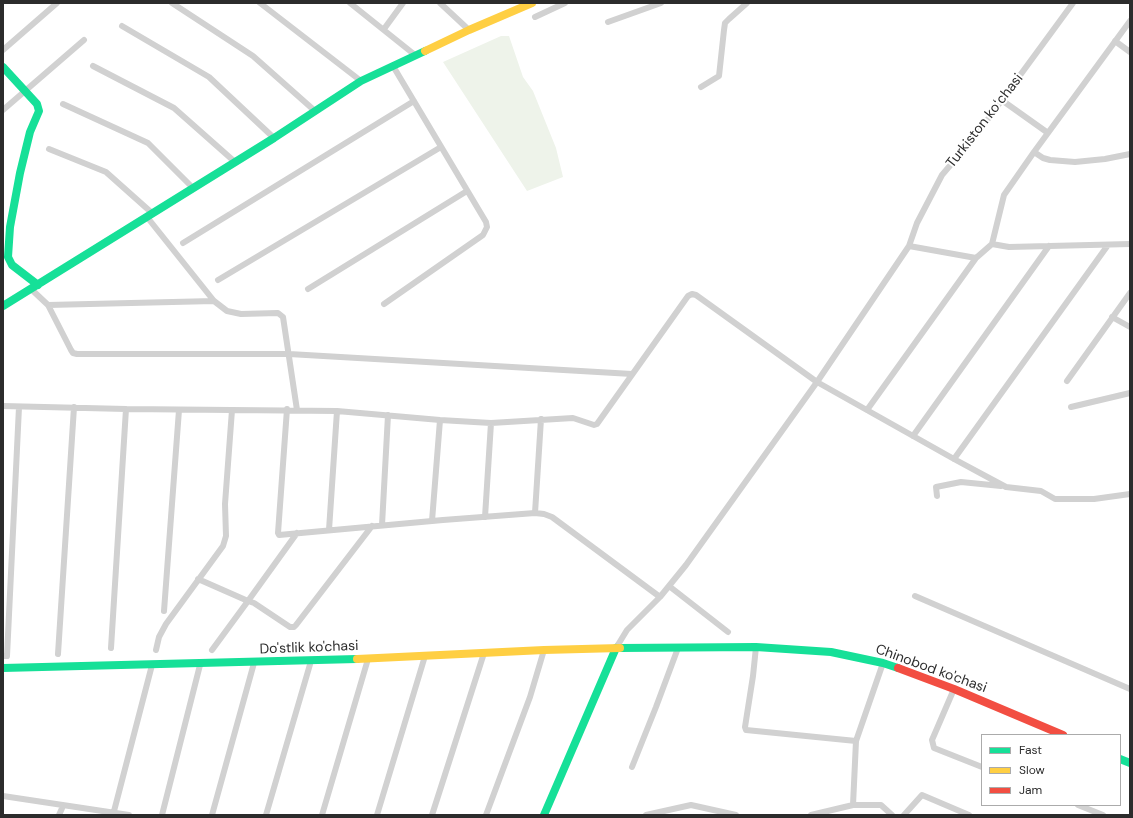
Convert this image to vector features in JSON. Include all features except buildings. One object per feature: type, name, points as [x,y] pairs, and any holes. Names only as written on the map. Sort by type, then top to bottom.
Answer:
[{"type":"street","points":[[3,50],[57,3]]},
{"type":"street","points":[[172,3],[253,56],[315,111]]},
{"type":"street","points":[[260,3],[361,81]]},
{"type":"street","points":[[350,3],[415,55]]},
{"type":"street","points":[[384,29],[403,3]]},
{"type":"street","points":[[440,3],[469,30]]},
{"type":"street","points":[[3,306],[274,138],[361,81],[469,30],[531,3]]},
{"type":"street","points":[[535,17],[565,3]]},
{"type":"street","points":[[608,22],[661,3]]},
{"type":"street","points":[[700,87],[719,76],[725,24],[747,3]]},
{"type":"street","name":"Turkiston koʻchasi","points":[[616,648],[627,630],[660,596],[686,565],[816,382],[909,246],[917,223],[942,175],[1003,101],[1073,3]]},
{"type":"street","points":[[867,410],[976,258],[992,244],[1004,195],[1130,21]]},
{"type":"street","points":[[122,26],[209,77],[274,138]]},
{"type":"street","points":[[3,110],[84,40]]},
{"type":"street","points":[[1115,41],[1130,52]]},
{"type":"street","points":[[93,66],[174,108],[235,162]]},
{"type":"street","points":[[384,304],[483,235],[487,227],[486,222],[468,191],[393,66]]},
{"type":"street","points":[[3,67],[37,104],[39,111],[30,132],[20,173],[10,227],[8,257],[12,265],[34,287],[48,305],[73,353],[289,354],[632,374]]},
{"type":"street","points":[[183,243],[414,101]]},
{"type":"street","points":[[1003,101],[1048,133]]},
{"type":"street","points":[[63,104],[148,143],[193,188]]},
{"type":"street","points":[[218,280],[441,147]]},
{"type":"street","points":[[49,149],[106,172],[150,215],[214,301],[227,311],[241,314],[278,313],[283,317],[297,410]]},
{"type":"street","points":[[1034,152],[1043,158],[1069,162],[1097,160],[1130,154]]},
{"type":"street","points":[[308,288],[468,191]]},
{"type":"street","points":[[992,244],[1010,247],[1130,244]]},
{"type":"street","points":[[954,459],[1108,245]]},
{"type":"street","points":[[909,246],[976,258]]},
{"type":"street","points":[[913,436],[1049,246]]},
{"type":"street","points":[[1067,381],[1130,293]]},
{"type":"street","points":[[3,406],[179,410],[337,411],[491,423],[572,418],[591,425],[597,424],[688,296],[692,294],[696,295],[816,382],[1006,487]]},
{"type":"street","points":[[48,305],[214,301]]},
{"type":"street","points":[[1112,317],[1130,327]]},
{"type":"street","points":[[1070,407],[1130,393]]},
{"type":"street","points":[[5,668],[19,407]]},
{"type":"street","points":[[58,654],[74,407]]},
{"type":"street","points":[[111,648],[126,409]]},
{"type":"street","points":[[164,611],[179,410]]},
{"type":"street","points":[[156,650],[159,637],[166,624],[198,578],[223,546],[226,536],[225,504],[232,410]]},
{"type":"street","points":[[287,410],[278,533],[281,536],[297,533],[382,525],[535,513],[544,514],[552,517],[660,596]]},
{"type":"street","points":[[329,530],[337,411]]},
{"type":"street","points":[[382,525],[388,415]]},
{"type":"street","points":[[535,513],[541,419]]},
{"type":"street","points":[[432,521],[440,420]]},
{"type":"street","points":[[485,517],[491,423]]},
{"type":"street","points":[[937,496],[936,487],[961,482],[1041,491],[1055,499],[1094,499],[1130,494]]},
{"type":"street","points":[[198,578],[254,603],[290,627],[294,627],[372,526]]},
{"type":"street","points":[[212,650],[297,533]]},
{"type":"street","points":[[668,586],[728,632]]},
{"type":"street","points":[[915,596],[1130,689]]},
{"type":"street","points":[[756,647],[745,727],[746,730],[856,741]]},
{"type":"street","name":"Chinobod ko'chasi","points":[[616,648],[756,647],[831,652],[882,663],[954,689],[1061,734]]},
{"type":"street","points":[[544,815],[616,648]]},
{"type":"street","name":"Do'stlik ko'chasi","points":[[5,668],[200,665],[616,648]]},
{"type":"street","points":[[632,767],[678,648]]},
{"type":"street","points":[[486,815],[530,697],[544,650]]},
{"type":"street","points":[[432,815],[484,653]]},
{"type":"street","points":[[377,815],[426,656]]},
{"type":"street","points":[[322,815],[368,659]]},
{"type":"street","points":[[266,815],[311,661]]},
{"type":"street","points":[[212,815],[254,663]]},
{"type":"street","points":[[853,805],[856,741],[882,663]]},
{"type":"street","points":[[113,814],[152,665]]},
{"type":"street","points":[[162,815],[200,665]]},
{"type":"street","points":[[954,689],[932,740],[934,748],[981,767]]},
{"type":"street","points":[[904,815],[922,795],[969,815]]},
{"type":"street","points":[[3,796],[113,814],[129,815]]},
{"type":"street","points":[[646,815],[691,805],[736,815]]},
{"type":"street","points":[[811,815],[853,805],[881,805],[892,815]]},
{"type":"street","points":[[59,815],[63,806]]},
{"type":"street","points":[[1080,806],[1103,815]]},
{"type":"shaded area","points":[[501,36],[509,36],[523,77],[533,91],[556,148],[563,177],[527,191],[443,62]]},
{"type":"traffic: fast","points":[[3,306],[274,138],[361,81],[425,51]]},
{"type":"traffic: fast","points":[[3,67],[37,104],[39,111],[30,132],[20,173],[10,227],[8,257],[12,265],[38,285]]},
{"type":"traffic: fast","points":[[620,648],[756,647],[831,652],[883,663],[898,668]]},
{"type":"traffic: fast","points":[[544,815],[616,648]]},
{"type":"traffic: fast","points":[[3,668],[357,659]]},
{"type":"traffic: fast","points":[[1121,759],[1130,763]]},
{"type":"traffic: slow","points":[[425,51],[532,3]]},
{"type":"traffic: slow","points":[[357,659],[620,648]]},
{"type":"traffic: jam","points":[[898,668],[954,689],[1061,734]]}]
